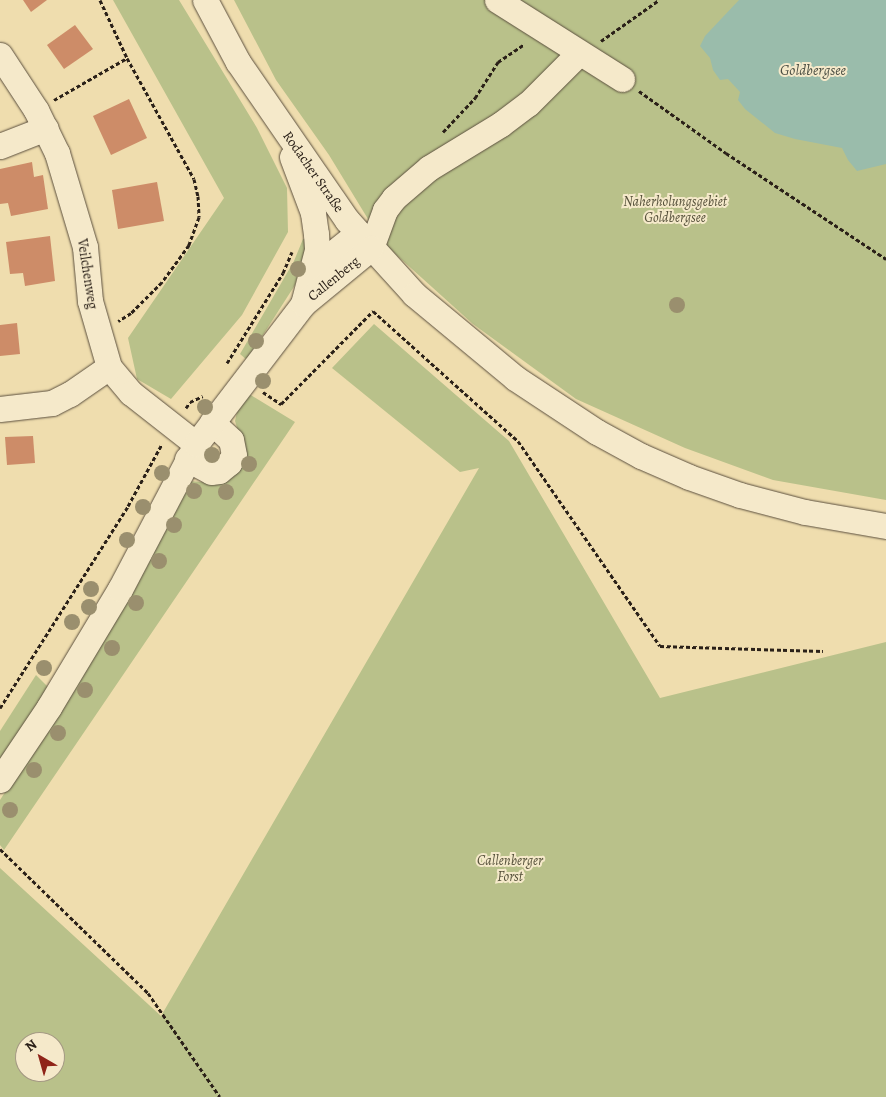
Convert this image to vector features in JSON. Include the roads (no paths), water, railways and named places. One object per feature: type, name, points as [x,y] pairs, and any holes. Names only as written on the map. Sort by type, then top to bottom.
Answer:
[{"type":"street","points":[[205,0],[238,62],[280,124]]},
{"type":"street","points":[[497,0],[622,79]]},
{"type":"street","points":[[313,269],[359,234],[385,210],[394,198],[430,168],[501,124],[528,104],[579,53]]},
{"type":"street","name":"Veilchenweg","points":[[0,54],[41,119],[69,191],[85,247],[90,301],[109,367],[131,393],[191,451]]},
{"type":"street","points":[[0,146],[41,119]]},
{"type":"street","name":"Rodacher Straße","points":[[280,124],[359,234],[427,306],[515,378],[597,432],[634,452],[690,477],[740,495],[805,512],[886,526]]},
{"type":"street","name":"Callenberg","points":[[280,124],[313,213],[317,250],[303,304]]},
{"type":"street","name":"Callenberg","points":[[303,304],[359,234]]},
{"type":"street","points":[[0,780],[49,707],[120,590],[191,451],[243,379],[303,304]]},
{"type":"street","points":[[0,408],[52,403],[70,394],[109,367]]},
{"type":"street","points":[[191,451],[211,472],[219,471],[229,463],[234,455],[231,440],[212,422]]},
{"type":"water","name":"Goldbergsee","points":[[739,0],[886,0],[886,164],[857,171],[848,160],[842,148],[775,133],[745,109],[738,100],[740,92],[728,79],[720,80],[713,70],[710,58],[700,46],[705,36]]},
{"type":"park label","name":"Naherholungsgebiet Goldbergsee","points":[[675,210]]},
{"type":"park label","name":"Callenberger Forst","points":[[510,870]]}]
